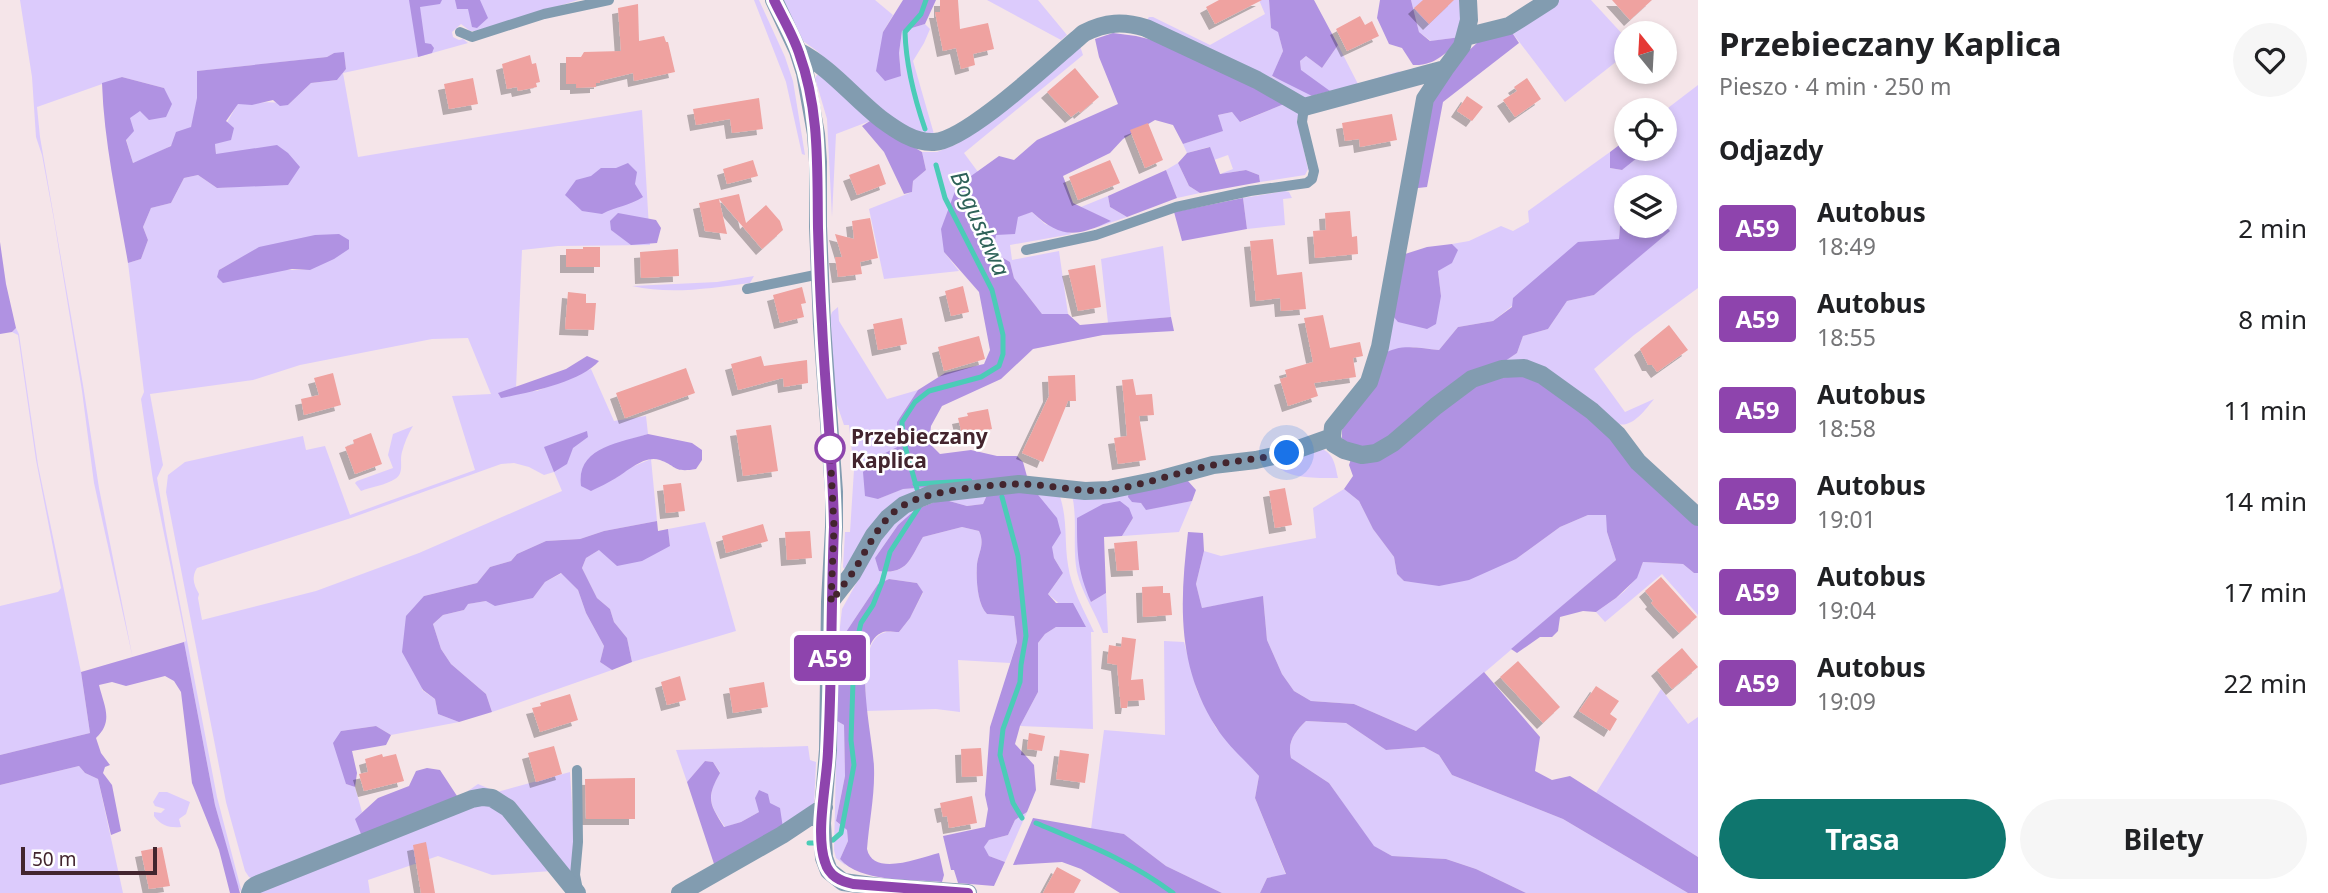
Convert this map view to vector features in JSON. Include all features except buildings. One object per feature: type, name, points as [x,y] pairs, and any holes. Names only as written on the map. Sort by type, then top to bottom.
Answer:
[{"type":"street","points":[[774,0],[799,51],[817,134],[820,274],[834,492],[828,750],[822,823],[825,864],[836,878],[855,888],[968,893]]},
{"type":"street","points":[[1468,0],[1469,20],[1462,46],[1425,99],[1380,347],[1369,382],[1333,427],[1334,443],[1344,450],[1362,455],[1376,453],[1393,443],[1472,379],[1502,369],[1524,369],[1542,375],[1592,411],[1617,434],[1638,462],[1698,517]]},
{"type":"street","points":[[1465,37],[1510,26],[1550,0]]},
{"type":"street","points":[[799,51],[818,62],[888,124],[924,142],[947,140],[959,134],[1001,103],[1084,33],[1100,25],[1116,22],[1131,23],[1164,35],[1257,80],[1304,107],[1445,69]]},
{"type":"street","points":[[831,602],[888,518],[904,505],[931,494],[1019,484],[1085,491],[1109,490],[1213,465],[1287,453],[1332,437]]},
{"type":"street","points":[[250,893],[256,885],[460,803],[483,797],[492,798],[508,808],[578,893]]},
{"type":"street","points":[[680,893],[782,835],[824,807]]},
{"type":"lane","points":[[460,32],[472,37],[544,14],[609,0]]},
{"type":"lane","points":[[1026,250],[1096,234],[1176,207],[1250,191],[1307,183],[1314,172],[1302,122],[1304,107]]},
{"type":"lane","points":[[747,289],[820,274]]},
{"type":"lane","points":[[577,770],[578,850],[575,875],[578,893]]},
{"type":"shaded area","points":[[20,0],[578,0],[480,31],[470,31],[461,24],[452,32],[453,37],[468,43],[343,73],[358,157],[642,110],[650,245],[558,246],[522,250],[516,388],[499,393],[537,391],[591,369],[614,421],[646,416],[648,434],[604,448],[616,478],[627,469],[651,459],[657,521],[604,531],[580,539],[546,541],[517,554],[511,561],[490,567],[477,583],[424,596],[422,690],[435,699],[438,714],[459,722],[391,735],[376,726],[341,731],[346,784],[355,787],[362,812],[356,819],[363,839],[254,879],[245,871],[226,802],[166,492],[168,475],[185,462],[303,436],[306,450],[325,446],[350,515],[475,470],[452,396],[491,394],[468,338],[432,339],[300,365],[253,380],[150,394],[163,465],[157,478],[166,531],[217,797],[242,893],[237,885],[215,805],[184,642],[186,641],[153,480],[141,399],[144,392],[128,263],[141,259],[148,240],[143,227],[151,208],[171,203],[184,178],[198,175],[217,188],[249,186],[216,154],[215,144],[238,103],[275,102],[288,105],[311,83],[337,80],[346,69],[344,53],[198,71],[196,112],[188,132],[166,148],[133,163],[126,139],[129,118],[164,88],[122,77],[37,107],[99,488],[133,659],[94,483],[54,220],[36,137],[32,77]],"holes":[[[240,258],[310,270],[219,270]],[[514,463],[544,475],[554,472],[562,491],[419,553],[316,591],[202,620],[199,594],[194,581],[197,568],[351,518],[501,464]]]},
{"type":"shaded area","points":[[409,0],[442,0],[440,4],[420,7],[425,43],[434,48],[432,53],[418,57]]},
{"type":"shaded area","points":[[455,0],[480,0],[488,18],[477,28],[472,27],[468,9],[457,9]]},
{"type":"shaded area","points":[[754,0],[759,0],[793,81],[805,155],[802,154],[786,82]]},
{"type":"shaded area","points":[[783,0],[875,0],[893,15],[883,32],[901,76],[899,53],[902,31],[925,24],[930,29],[913,61],[934,134],[922,135],[890,119],[803,41]]},
{"type":"shaded area","points":[[903,0],[936,0],[925,24],[902,31],[899,53],[901,76],[885,81],[876,71],[883,32]]},
{"type":"shaded area","points":[[987,0],[1038,0],[1067,35],[1061,40]]},
{"type":"shaded area","points":[[1259,0],[1269,0],[1271,28],[1278,31],[1283,51],[1272,77],[1329,91],[1301,71],[1300,61],[1306,56],[1322,68],[1338,45],[1358,84],[1400,71],[1390,79],[1307,99],[1147,20],[1153,17],[1210,45],[1265,14]]},
{"type":"shaded area","points":[[1269,0],[1314,0],[1338,45],[1322,68],[1306,56],[1300,61],[1301,70],[1330,91],[1312,96],[1272,76],[1283,51],[1278,32],[1271,28]]},
{"type":"shaded area","points":[[1380,0],[1411,0],[1419,32],[1430,41],[1461,37],[1434,61],[1413,65],[1402,48],[1389,44],[1377,18]]},
{"type":"shaded area","points":[[1411,0],[1464,0],[1461,37],[1431,41],[1419,32]]},
{"type":"shaded area","points":[[1558,0],[1591,0],[1614,25],[1614,63],[1565,102],[1511,31]]},
{"type":"shaded area","points":[[1511,31],[1519,43],[1443,102],[1427,187],[1418,188],[1415,184],[1430,100],[1464,55],[1478,42]]},
{"type":"shaded area","points":[[1113,33],[1173,45],[1284,104],[1240,122],[1232,112],[1218,115],[1223,131],[1183,144],[1173,125],[1155,120],[1123,139],[1110,153],[1063,176],[1073,203],[1111,221],[1088,230],[1069,233],[1052,227],[1032,212],[1018,217],[1015,234],[996,235],[993,252],[1010,262],[1014,278],[1042,314],[1068,314],[1080,325],[1171,317],[1174,331],[1103,335],[1033,349],[1001,379],[942,406],[931,426],[929,443],[940,454],[971,450],[997,456],[1017,456],[1023,462],[1028,480],[903,489],[878,499],[865,496],[863,472],[877,457],[897,447],[897,422],[918,390],[945,373],[984,364],[990,350],[979,292],[944,252],[941,229],[957,186],[999,156],[1014,160],[1037,140],[1118,104],[1099,57],[1095,39]]},
{"type":"shaded area","points":[[1080,46],[1083,55],[964,153],[978,172],[957,186],[944,252],[959,271],[884,279],[869,209],[912,192],[913,181],[926,170],[922,152],[937,152],[957,144]]},
{"type":"shaded area","points":[[344,52],[346,69],[337,80],[311,83],[288,105],[280,106],[273,100],[252,105],[238,104],[226,121],[234,128],[231,140],[215,144],[216,154],[277,145],[300,167],[288,185],[217,188],[198,175],[184,178],[171,203],[151,208],[143,227],[148,240],[141,259],[128,263],[108,151],[102,83],[122,77],[164,88],[172,104],[166,117],[149,120],[140,111],[130,118],[134,131],[126,140],[133,163],[171,146],[176,132],[191,127],[197,98],[197,71],[327,57]]},
{"type":"shaded area","points":[[820,74],[870,121],[836,134],[832,217],[827,119],[815,78]]},
{"type":"shaded area","points":[[1698,85],[1698,288],[1634,335],[1594,369],[1625,412],[1654,399],[1638,417],[1623,425],[1617,424],[1494,368],[1517,353],[1523,336],[1548,329],[1567,301],[1594,295],[1661,238],[1677,238],[1677,175],[1614,175],[1614,238],[1619,239],[1512,306],[1493,321],[1458,327],[1439,350],[1413,347],[1382,355],[1393,316],[1441,296],[1438,271],[1457,250],[1452,244],[1469,241],[1501,226],[1513,231],[1529,222],[1528,211],[1610,152],[1610,168],[1622,170],[1632,161],[1677,161],[1677,101]]},
{"type":"shaded area","points":[[1284,104],[1300,114],[1297,119],[1308,169],[1305,175],[1260,182],[1259,175],[1246,170],[1220,174],[1233,169],[1228,155],[1214,160],[1209,147],[1187,153],[1183,144],[1222,131],[1218,115],[1232,112],[1241,122]]},
{"type":"shaded area","points":[[870,121],[922,152],[926,170],[913,181],[912,192],[904,194],[884,152],[862,126]]},
{"type":"shaded area","points":[[1210,147],[1220,174],[1246,170],[1259,175],[1260,182],[1200,193],[1189,186],[1178,163],[1187,153]]},
{"type":"shaded area","points":[[1614,149],[1614,161],[1633,161],[1622,170],[1610,168],[1610,152]]},
{"type":"shaded area","points":[[628,163],[637,172],[635,184],[643,197],[638,200],[602,214],[582,211],[565,195],[576,180],[591,176],[601,168],[616,168]]},
{"type":"shaded area","points":[[1178,163],[1189,186],[1200,193],[1177,198],[1166,170]]},
{"type":"shaded area","points":[[1166,170],[1177,198],[1127,217],[1110,207],[1108,196]]},
{"type":"shaded area","points":[[1289,192],[1292,198],[1283,199],[1285,225],[1247,229],[1243,198]]},
{"type":"shaded area","points":[[1108,196],[1110,207],[1127,217],[1095,228],[1110,221],[1081,207]]},
{"type":"shaded area","points":[[1243,198],[1247,229],[1182,241],[1174,212]]},
{"type":"shaded area","points":[[1032,212],[1045,224],[1072,234],[1010,245],[1012,260],[1059,251],[1068,314],[1042,314],[1014,278],[1010,262],[993,252],[996,234],[1018,216]]},
{"type":"shaded area","points":[[618,213],[656,220],[661,228],[657,243],[631,245],[611,230],[610,221]]},
{"type":"shaded area","points":[[339,234],[349,240],[349,249],[310,270],[292,269],[223,283],[217,277],[219,270],[259,247],[315,235]]},
{"type":"shaded area","points":[[1662,238],[1594,295],[1567,301],[1548,329],[1523,336],[1517,353],[1376,448],[1345,445],[1342,430],[1382,355],[1402,348],[1439,350],[1458,327],[1493,321],[1512,307],[1513,298],[1578,242]]},
{"type":"shaded area","points":[[0,242],[16,328],[12,332],[0,334]]},
{"type":"shaded area","points":[[1452,244],[1458,250],[1452,263],[1438,271],[1441,296],[1436,324],[1427,329],[1398,322],[1393,316],[1402,255],[1427,247]]},
{"type":"shaded area","points":[[1163,246],[1171,317],[1108,323],[1101,259]]},
{"type":"shaded area","points":[[754,276],[750,283],[691,290],[632,286],[717,282]]},
{"type":"shaded area","points":[[838,307],[839,321],[887,399],[918,390],[897,422],[897,447],[877,457],[878,499],[902,489],[927,487],[845,570],[845,532],[850,532],[854,470],[849,425],[844,425],[834,396],[830,318]]},
{"type":"shaded area","points":[[16,328],[19,334],[38,465],[81,672],[90,733],[0,755],[0,606],[58,592],[61,588],[36,460],[18,335],[12,332]]},
{"type":"shaded area","points":[[587,356],[599,361],[567,381],[501,398],[498,393],[566,369]]},
{"type":"shaded area","points":[[1529,374],[1578,405],[1698,524],[1698,573],[1683,564],[1643,562],[1637,578],[1616,598],[1596,612],[1583,611],[1560,617],[1558,631],[1552,637],[1540,637],[1517,653],[1511,649],[1616,560],[1607,532],[1606,515],[1588,515],[1560,527],[1516,559],[1469,580],[1439,586],[1404,581],[1397,574],[1394,557],[1373,529],[1359,501],[1344,489],[1353,476],[1349,465],[1351,459],[1477,381]]},
{"type":"shaded area","points":[[413,426],[403,449],[398,477],[361,491],[355,483],[357,481],[393,468],[388,455],[393,434]]},
{"type":"shaded area","points":[[587,431],[588,437],[573,448],[567,464],[554,472],[544,447]]},
{"type":"shaded area","points":[[648,434],[692,443],[702,450],[702,460],[696,469],[683,470],[660,460],[648,460],[636,464],[591,491],[581,486],[581,473],[592,455],[613,444]]},
{"type":"shaded area","points":[[1321,449],[1331,457],[1338,478],[1293,475],[1285,472],[1275,461]]},
{"type":"shaded area","points":[[1180,480],[1188,481],[1196,490],[1192,501],[1146,510],[1141,503],[1132,502],[1128,497],[1129,491]]},
{"type":"shaded area","points":[[1344,489],[1359,501],[1373,529],[1394,557],[1397,574],[1404,581],[1421,582],[1516,559],[1560,527],[1588,515],[1607,515],[1607,532],[1616,560],[1416,731],[1354,704],[1311,701],[1294,691],[1282,674],[1267,640],[1263,597],[1202,608],[1196,584],[1204,551],[1221,556],[1316,538],[1313,508]]},
{"type":"shaded area","points":[[1034,490],[1059,494],[1064,512],[1072,582],[1094,632],[1091,632],[1093,729],[1020,726],[1038,692],[1038,643],[1056,627],[1085,626],[1048,594],[1063,573],[1054,558]]},
{"type":"shaded area","points":[[1034,490],[1057,518],[1061,533],[1052,547],[1054,558],[1063,573],[1048,594],[1056,603],[1073,603],[1086,627],[1056,627],[1038,643],[1038,692],[1020,726],[1015,744],[1034,765],[1036,790],[1027,812],[1015,820],[1008,835],[989,840],[984,847],[989,856],[1005,862],[994,886],[958,883],[954,870],[951,870],[943,836],[985,827],[990,727],[1017,642],[1014,616],[987,614],[981,604],[977,577],[982,544],[979,531],[962,527],[923,537],[907,563],[902,568],[889,572],[879,571],[875,558],[898,525],[915,510],[942,499],[967,506],[983,504],[987,495]]},
{"type":"shaded area","points":[[1001,491],[987,495],[983,504],[967,506],[942,499],[928,502],[898,525],[875,558],[880,571],[897,570],[911,558],[923,537],[962,527],[979,531],[982,544],[977,564],[979,598],[987,614],[1014,616],[1017,642],[1010,663],[958,660],[960,712],[936,709],[866,711],[866,667],[871,646],[883,633],[899,632],[923,593],[917,583],[889,579],[878,584],[838,644],[842,609],[883,535],[896,518],[911,506],[927,499]]},
{"type":"shaded area","points":[[1129,491],[1147,509],[1192,501],[1179,532],[1122,536],[1133,518],[1103,504],[1091,602],[1106,593],[1108,633],[1103,633],[1077,572],[1072,495]]},
{"type":"shaded area","points":[[1120,501],[1129,508],[1133,518],[1122,536],[1104,537],[1106,593],[1091,602],[1079,561],[1077,518],[1103,504]]},
{"type":"shaded area","points":[[657,521],[658,531],[668,529],[670,546],[642,561],[617,566],[599,550],[586,558],[582,568],[597,598],[610,609],[614,622],[627,638],[632,662],[612,670],[600,662],[604,646],[586,613],[578,590],[561,573],[545,582],[533,598],[495,606],[486,601],[468,604],[464,610],[443,615],[433,624],[441,649],[451,664],[486,694],[492,712],[459,722],[438,714],[435,699],[423,690],[402,652],[406,616],[424,596],[477,583],[490,567],[511,561],[517,554],[546,541],[580,539],[604,531]]},
{"type":"shaded area","points":[[705,522],[736,631],[632,662],[627,638],[614,622],[610,609],[597,598],[582,568],[586,558],[599,550],[670,546],[668,529]]},
{"type":"shaded area","points":[[1188,532],[1203,533],[1204,551],[1196,584],[1202,608],[1263,596],[1267,640],[1282,674],[1294,691],[1311,701],[1354,704],[1416,731],[1484,672],[1540,737],[1535,771],[1552,780],[1570,776],[1698,857],[1698,893],[1688,893],[1563,819],[1452,775],[1439,755],[1424,747],[1386,750],[1346,723],[1306,721],[1293,737],[1291,758],[1329,783],[1374,846],[1392,856],[1446,859],[1476,869],[1526,893],[1260,893],[1267,878],[1286,874],[1255,798],[1259,776],[1220,734],[1203,704],[1187,656],[1183,583]]},
{"type":"shaded area","points":[[1643,562],[1683,564],[1698,573],[1698,615],[1662,574],[1605,622],[1596,612],[1630,585]]},
{"type":"shaded area","points":[[562,573],[578,590],[586,613],[604,646],[600,662],[612,670],[492,712],[486,694],[451,664],[441,649],[433,624],[443,615],[464,610],[467,604],[533,598],[545,582]]},
{"type":"shaded area","points":[[889,579],[917,583],[923,592],[910,618],[899,632],[883,632],[873,640],[867,655],[866,695],[874,778],[867,849],[871,857],[887,864],[939,853],[944,875],[942,882],[873,876],[849,867],[840,859],[848,841],[847,830],[836,821],[845,776],[844,725],[837,721],[838,644],[878,584]]},
{"type":"shaded area","points":[[1164,641],[1184,642],[1197,691],[1216,728],[1259,776],[1255,798],[1286,875],[1267,878],[1260,893],[1222,893],[1166,866],[1124,834],[1091,829],[1104,730],[1165,735]]},
{"type":"shaded area","points":[[184,642],[215,805],[240,893],[230,893],[219,850],[192,783],[181,692],[174,681],[165,676],[126,686],[112,682],[99,685],[106,719],[102,732],[96,738],[101,753],[110,765],[105,767],[103,773],[112,785],[121,831],[111,835],[98,779],[85,773],[79,766],[0,785],[0,755],[90,733],[81,672]]},
{"type":"shaded area","points":[[1661,689],[1688,724],[1698,717],[1698,857],[1596,793]]},
{"type":"shaded area","points":[[837,721],[844,725],[845,776],[836,821],[847,830],[848,841],[840,859],[846,866],[836,858],[834,850]]},
{"type":"shaded area","points":[[1306,721],[1346,723],[1386,750],[1424,747],[1439,755],[1452,775],[1563,819],[1688,893],[1526,893],[1476,869],[1446,859],[1392,856],[1373,846],[1329,783],[1291,758],[1293,737]]},
{"type":"shaded area","points":[[376,726],[391,735],[386,745],[352,751],[357,773],[355,787],[346,784],[333,743],[341,731]]},
{"type":"shaded area","points":[[808,746],[810,760],[816,762],[814,807],[783,828],[759,812],[725,827],[711,801],[720,772],[713,762],[705,761],[687,782],[676,750]]},
{"type":"shaded area","points":[[705,761],[713,762],[720,773],[711,800],[724,827],[741,822],[759,812],[755,798],[759,790],[768,794],[770,803],[780,808],[783,828],[715,867],[687,782]]},
{"type":"shaded area","points":[[79,766],[85,773],[98,779],[123,893],[0,893],[0,785]]},
{"type":"shaded area","points":[[427,768],[440,770],[459,799],[363,839],[355,819],[378,798],[409,786],[416,771]]},
{"type":"shaded area","points":[[570,772],[574,837],[571,874],[512,806],[468,796],[468,791],[478,784],[497,792]]},
{"type":"shaded area","points":[[159,792],[167,792],[190,802],[186,814],[179,819],[181,827],[166,826],[154,816],[154,812],[161,813],[165,809],[155,806],[153,802]]},
{"type":"shaded area","points":[[472,804],[499,807],[552,871],[492,875],[438,856],[368,880],[370,893],[255,893]]},
{"type":"shaded area","points":[[1027,812],[1005,862],[989,856],[983,847],[989,840],[1008,835],[1015,820]]},
{"type":"shaded area","points":[[1033,818],[1124,834],[1166,866],[1222,893],[1120,893],[1081,869],[1062,862],[1013,865]]},
{"type":"waterway","name":"Bogusława","points":[[925,129],[911,81],[905,32],[921,14],[926,0]]},
{"type":"waterway","name":"Bogusława","points":[[917,489],[903,439],[902,422],[915,402],[929,391],[981,377],[999,366],[1003,354],[1003,335],[992,290],[945,198],[936,165]]},
{"type":"waterway","name":"Bogusława","points":[[915,484],[970,481]]},
{"type":"waterway","name":"Bogusława","points":[[1002,497],[1018,556],[1026,636],[1020,682],[1003,729],[1000,755],[1013,803],[1022,818]]},
{"type":"waterway","points":[[833,840],[841,833],[854,765],[851,740],[854,653],[861,623],[873,605],[890,552],[921,504]]},
{"type":"waterway","name":"Bogusława","points":[[1036,823],[1124,862],[1173,893]]},
{"type":"waterway","points":[[809,843],[814,843]]},
{"type":"bus line","name":"A59","points":[[774,0],[799,51],[817,134],[822,326],[834,492],[828,750],[822,823],[825,864],[836,878],[853,884],[968,893]]},
{"type":"place","name":"Przebieczany Kaplica","points":[[830,448]]},
{"type":"route","points":[[830,448],[834,492],[831,602],[888,518],[904,505],[931,494],[1019,484],[1085,491],[1109,490],[1213,465],[1287,453]]}]
